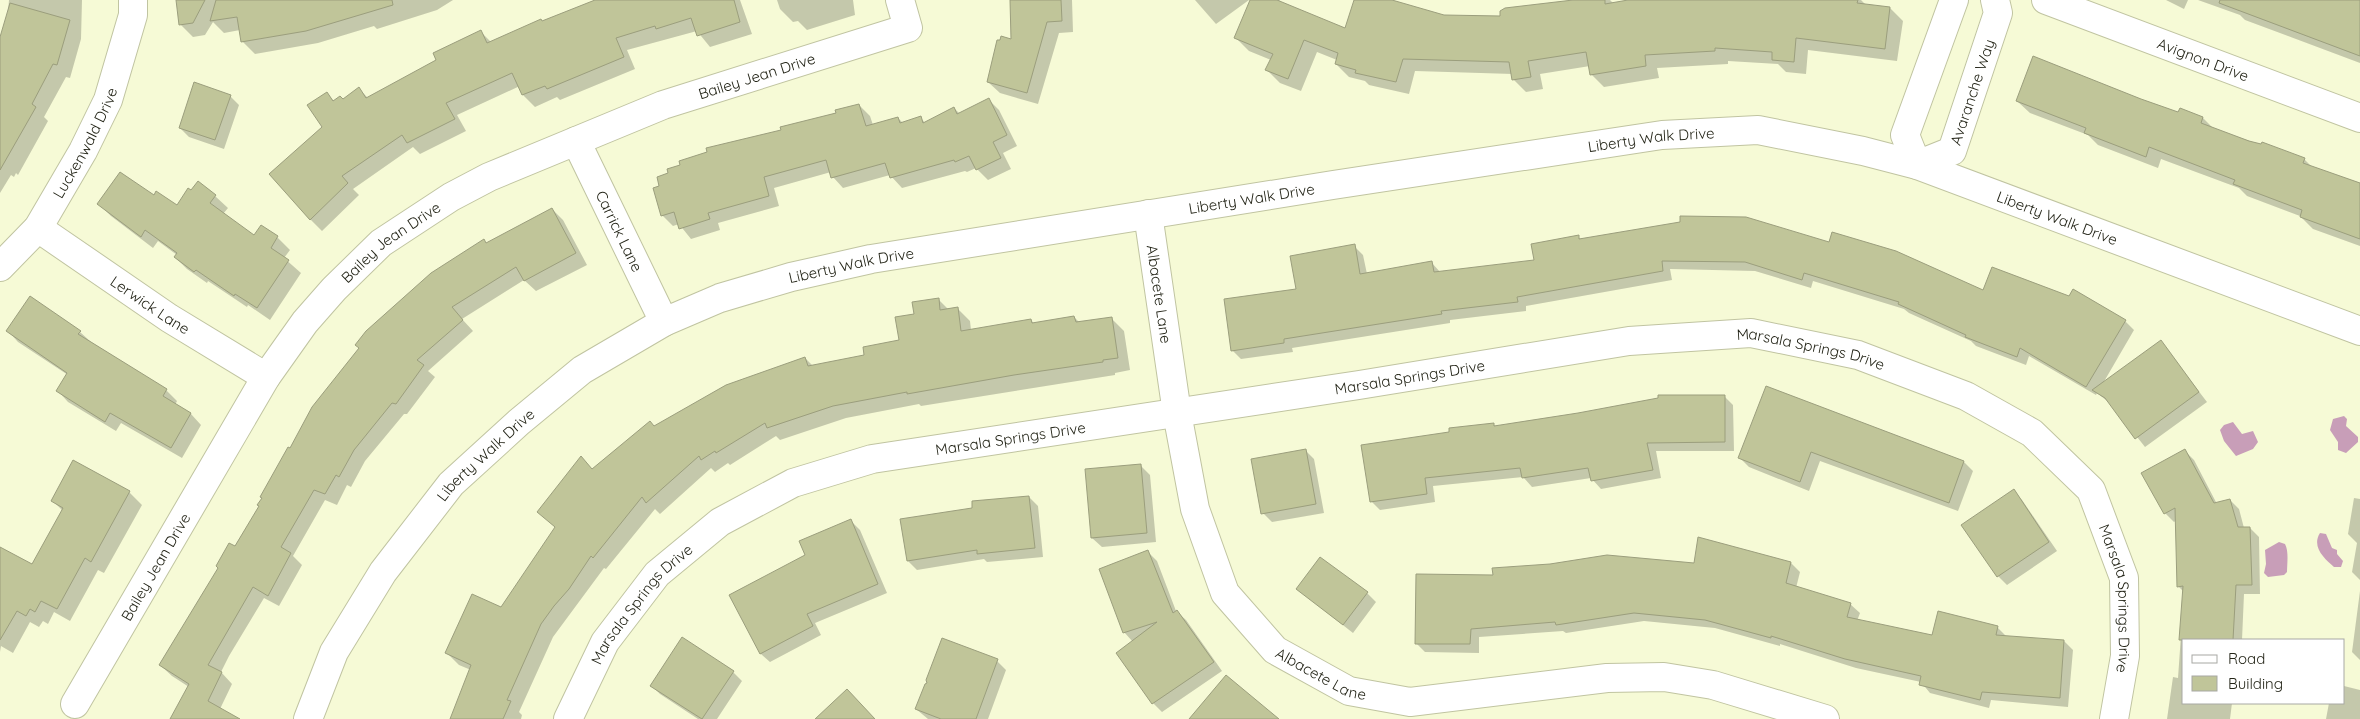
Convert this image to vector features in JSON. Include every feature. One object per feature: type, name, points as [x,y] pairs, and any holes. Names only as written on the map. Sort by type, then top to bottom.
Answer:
[{"type":"street","name":"Luckenwald Drive","points":[[0,267],[38,228],[83,151],[108,100],[133,15],[133,0]]},
{"type":"street","name":"Bailey Jean Drive","points":[[75,704],[266,377],[305,322],[340,282],[381,243],[451,197],[489,177],[663,105],[908,28],[900,0]]},
{"type":"street","points":[[1917,165],[1905,135],[1954,0]]},
{"type":"street","name":"Avaranche Way","points":[[1917,165],[1952,152],[1998,13],[1995,0]]},
{"type":"street","name":"Avignon Drive","points":[[2046,0],[2360,118]]},
{"type":"street","name":"Liberty Walk Drive","points":[[308,719],[334,652],[383,572],[451,484],[519,422],[582,370],[664,322],[720,298],[800,275],[871,259],[1148,214],[1662,135],[1758,130],[1863,151],[1917,165],[2360,331]]},
{"type":"street","name":"Carrick Lane","points":[[576,141],[664,322]]},
{"type":"street","name":"Albacete Lane","points":[[1148,214],[1177,413],[1195,509],[1225,593],[1275,650],[1349,691],[1410,702],[1608,678],[1664,677],[1713,685],[1785,714],[1825,719]]},
{"type":"street","name":"Lerwick Lane","points":[[38,228],[169,318],[266,377]]},
{"type":"street","name":"Marsala Springs Drive","points":[[568,719],[605,642],[657,574],[720,522],[792,483],[872,459],[1177,413],[1629,340],[1751,333],[1858,356],[1966,396],[2032,433],[2091,490],[2124,578],[2125,656],[2114,719]]},
{"type":"shaded area","points":[[2344,416],[2347,419],[2346,426],[2358,437],[2358,442],[2346,453],[2338,450],[2338,442],[2330,430],[2333,419]]},
{"type":"shaded area","points":[[2233,422],[2242,434],[2253,431],[2258,442],[2253,449],[2236,456],[2224,441],[2220,430],[2224,425]]},
{"type":"shaded area","points":[[2320,533],[2326,534],[2332,548],[2337,550],[2337,554],[2343,561],[2341,567],[2334,567],[2320,552],[2317,543]]},
{"type":"shaded area","points":[[2279,542],[2285,544],[2286,547],[2287,572],[2284,575],[2268,577],[2264,573],[2266,564],[2265,550]]},
{"type":"building","points":[[176,0],[205,0],[193,23],[179,25]]},
{"type":"building","points":[[216,0],[392,0],[393,5],[306,31],[241,42],[237,17],[210,21]]},
{"type":"building","points":[[595,0],[734,0],[740,22],[697,36],[691,18],[656,29],[655,26],[616,38],[624,57],[547,89],[545,86],[522,95],[512,73],[446,103],[455,119],[407,143],[402,135],[342,176],[348,183],[310,220],[269,174],[322,127],[307,105],[327,92],[333,101],[340,96],[343,99],[359,87],[366,98],[436,60],[433,53],[481,30],[487,43],[541,19],[542,21]]},
{"type":"building","points":[[1010,0],[1061,0],[1062,21],[1047,22],[1027,93],[987,82],[997,40],[1000,40],[1001,36],[1011,39]]},
{"type":"building","points":[[1250,0],[1277,0],[1345,28],[1354,0],[1392,0],[1444,15],[1500,16],[1500,11],[1505,8],[1573,0],[1605,0],[1605,4],[1628,0],[1858,0],[1857,3],[1890,7],[1885,49],[1796,38],[1794,62],[1772,60],[1772,52],[1715,48],[1715,51],[1645,55],[1646,66],[1590,75],[1586,52],[1528,61],[1531,77],[1512,80],[1509,62],[1403,59],[1396,82],[1355,73],[1356,70],[1335,64],[1338,53],[1304,40],[1288,79],[1265,70],[1273,54],[1234,38]]},
{"type":"building","points":[[2220,0],[2360,0],[2360,56],[2219,3]]},
{"type":"building","points":[[10,3],[70,20],[57,65],[53,64],[32,104],[36,107],[0,170],[0,37]]},
{"type":"building","points":[[2033,56],[2141,99],[2178,112],[2180,108],[2203,117],[2201,123],[2249,141],[2261,144],[2262,142],[2305,158],[2303,163],[2360,183],[2360,239],[2300,217],[2302,210],[2233,184],[2235,180],[2149,147],[2146,157],[2084,133],[2086,128],[2016,101]]},
{"type":"building","points":[[194,82],[231,95],[215,140],[179,128]]},
{"type":"building","points":[[989,98],[1007,135],[993,142],[1001,158],[976,170],[969,156],[955,162],[954,160],[890,178],[885,163],[831,178],[826,160],[764,177],[769,196],[708,213],[710,219],[679,229],[674,212],[661,216],[653,188],[659,186],[657,177],[668,173],[667,169],[680,165],[679,161],[707,152],[706,148],[781,130],[780,127],[836,113],[835,110],[859,104],[866,126],[898,117],[900,123],[921,116],[923,123],[954,107],[957,114]]},
{"type":"building","points":[[120,172],[154,195],[156,191],[177,205],[188,188],[191,190],[198,181],[216,195],[210,203],[254,235],[261,225],[278,236],[271,248],[289,260],[257,308],[235,294],[234,296],[196,270],[194,272],[174,257],[177,253],[145,230],[141,237],[97,204]]},
{"type":"building","points":[[552,208],[576,253],[524,281],[516,267],[452,307],[463,320],[417,360],[424,365],[396,404],[392,403],[354,450],[339,477],[336,475],[325,494],[314,490],[281,547],[291,553],[268,596],[253,587],[208,665],[222,672],[208,701],[240,719],[170,719],[189,684],[159,665],[218,568],[216,566],[229,543],[235,546],[259,506],[257,505],[262,498],[260,497],[312,407],[359,348],[355,345],[366,331],[431,273],[484,239],[486,243]]},
{"type":"building","points":[[1680,216],[1746,217],[1829,242],[1832,232],[1896,251],[1983,290],[1992,267],[2069,296],[2073,289],[2126,320],[2086,387],[2020,348],[2017,357],[1965,337],[1966,335],[1898,304],[1899,302],[1804,273],[1802,280],[1745,262],[1662,261],[1663,271],[1517,297],[1518,302],[1441,311],[1442,314],[1284,339],[1284,343],[1231,351],[1224,299],[1296,289],[1290,256],[1355,244],[1360,274],[1432,261],[1434,272],[1534,260],[1531,244],[1579,235],[1579,239],[1680,222]]},
{"type":"building","points":[[30,296],[81,331],[78,334],[167,389],[163,396],[191,413],[171,448],[110,413],[105,422],[56,391],[67,373],[6,331]]},
{"type":"building","points":[[939,298],[940,310],[958,307],[961,331],[1031,319],[1032,323],[1074,316],[1076,322],[1112,317],[1118,358],[907,394],[907,392],[833,406],[767,428],[765,423],[716,453],[715,451],[701,460],[699,456],[646,503],[642,497],[593,558],[591,556],[569,589],[541,624],[507,700],[511,701],[503,719],[450,719],[471,665],[445,653],[472,594],[501,607],[555,527],[537,512],[581,456],[592,469],[650,421],[654,426],[726,385],[805,357],[808,366],[864,355],[863,347],[899,340],[895,317],[914,314],[912,302]]},
{"type":"building","points":[[2161,340],[2199,392],[2135,439],[2105,398],[2092,390]]},
{"type":"building","points":[[1766,386],[1964,461],[1949,503],[1811,452],[1800,482],[1738,458]]},
{"type":"building","points":[[1658,395],[1725,395],[1725,442],[1647,443],[1653,470],[1591,481],[1588,468],[1522,478],[1520,468],[1425,478],[1427,494],[1370,502],[1361,445],[1449,432],[1449,428],[1494,423],[1494,426],[1578,413],[1658,398]]},
{"type":"building","points":[[1306,449],[1316,504],[1261,514],[1251,459]]},
{"type":"building","points":[[2185,449],[2214,503],[2230,499],[2238,527],[2250,527],[2252,585],[2236,585],[2233,639],[2179,640],[2183,586],[2177,587],[2175,508],[2164,514],[2141,473]]},
{"type":"building","points":[[73,460],[130,491],[91,562],[85,558],[57,609],[41,601],[35,612],[30,609],[26,616],[17,611],[0,640],[0,547],[32,564],[63,508],[51,501]]},
{"type":"building","points":[[1141,464],[1147,533],[1091,538],[1085,469]]},
{"type":"building","points":[[2014,489],[2049,542],[1997,577],[1961,525]]},
{"type":"building","points":[[1029,496],[1035,548],[977,554],[977,550],[907,561],[900,519],[972,508],[972,501]]},
{"type":"building","points":[[851,519],[878,584],[807,614],[813,626],[760,654],[729,595],[805,555],[799,541]]},
{"type":"building","points":[[1698,537],[1791,562],[1786,583],[1851,603],[1847,617],[1932,635],[1938,611],[1998,626],[1996,635],[2064,640],[2060,698],[1982,692],[1980,700],[1919,685],[1921,676],[1845,659],[1771,636],[1771,638],[1705,620],[1634,613],[1556,625],[1555,622],[1471,629],[1470,644],[1415,644],[1416,574],[1493,575],[1492,568],[1550,564],[1607,555],[1694,563]]},
{"type":"building","points":[[1148,550],[1173,613],[1177,610],[1214,662],[1152,704],[1116,653],[1157,622],[1123,633],[1099,569]]},
{"type":"building","points":[[1320,557],[1368,592],[1343,625],[1296,589]]},
{"type":"building","points":[[682,637],[734,671],[702,719],[650,686]]},
{"type":"building","points":[[942,638],[998,659],[976,719],[941,719],[915,709],[927,683],[926,680]]},
{"type":"building","points":[[1226,675],[1279,719],[1189,719]]},
{"type":"building","points":[[847,689],[875,719],[815,719]]}]
